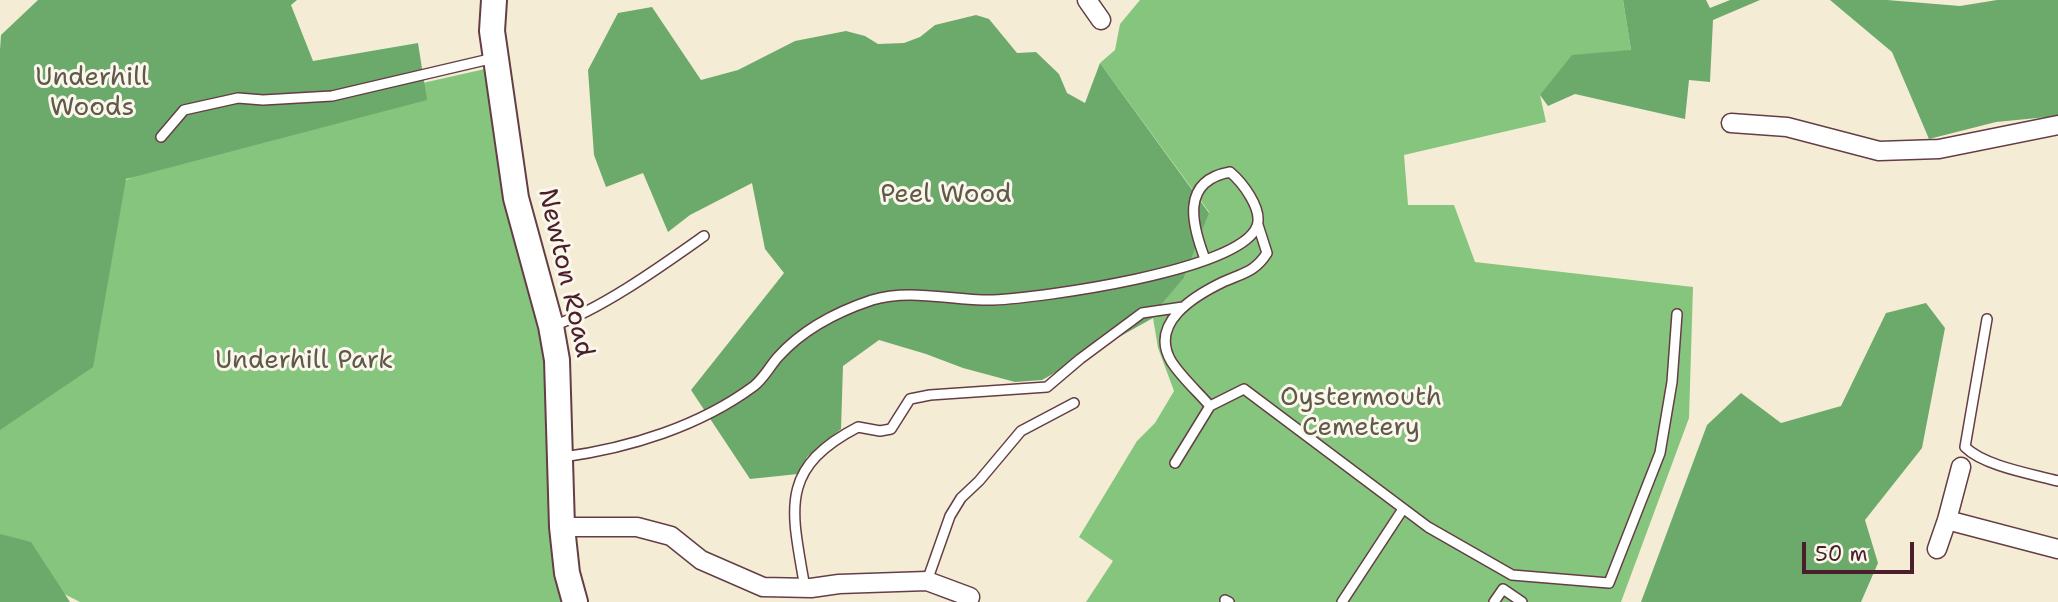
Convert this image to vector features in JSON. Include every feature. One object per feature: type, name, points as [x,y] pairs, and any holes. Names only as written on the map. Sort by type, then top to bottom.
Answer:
[{"type":"street","name":"Newton Road","points":[[494,0],[492,31],[516,198],[551,326],[558,371],[562,527],[567,573],[575,602]]},
{"type":"street","points":[[1087,0],[1101,20]]},
{"type":"street","points":[[1731,123],[1787,127],[1879,150],[1939,149],[2058,125]]},
{"type":"street","points":[[1937,549],[1961,467]]},
{"type":"street","points":[[1947,520],[2058,549]]},
{"type":"street","points":[[562,527],[636,527],[671,536],[701,559],[763,587],[805,588],[839,584],[927,582],[970,597]]},
{"type":"lane","points":[[161,137],[184,110],[238,98],[263,100],[332,96],[496,58]]},
{"type":"lane","points":[[1205,259],[1196,235],[1192,210],[1198,190],[1212,178],[1230,172],[1239,180],[1258,212],[1258,225],[1267,253],[1258,266],[1203,292],[1183,307],[1166,328],[1166,347],[1172,362],[1210,406]]},
{"type":"lane","points":[[561,457],[593,453],[660,434],[713,414],[757,384],[779,356],[818,322],[874,299],[921,295],[991,300],[1095,289],[1147,277],[1205,259],[1240,245],[1258,225]]},
{"type":"lane","points":[[551,326],[563,323],[606,299],[704,236]]},
{"type":"lane","points":[[805,588],[793,522],[794,506],[797,489],[806,470],[826,445],[858,427],[880,431],[891,429],[910,399],[930,395],[1047,387],[1142,313],[1183,307]]},
{"type":"lane","points":[[1175,463],[1210,406],[1244,389],[1403,509],[1512,575],[1609,583],[1660,453],[1672,382],[1677,314]]},
{"type":"lane","points":[[1987,319],[1965,447],[1970,453],[1989,461],[2058,481]]},
{"type":"lane","points":[[927,582],[945,529],[961,498],[1021,431],[1074,403]]},
{"type":"lane","points":[[1342,602],[1403,509]]},
{"type":"lane","points":[[1494,602],[1512,575]]},
{"type":"lane","points":[[1503,589],[1522,602]]},
{"type":"green space","name":"Underhill Woods","points":[[38,0],[297,0],[291,5],[313,61],[418,43],[427,100],[126,179],[93,367],[0,430],[1,35]]},
{"type":"green space","name":"Oystermouth Cemetery","points":[[1140,0],[1623,0],[1631,50],[1540,95],[1546,122],[1404,155],[1408,205],[1454,205],[1475,262],[1693,287],[1689,418],[1621,602],[1086,602],[1113,561],[1079,537],[1137,441],[1155,423],[1174,391],[1158,348],[1153,318],[1157,308],[1184,278],[1209,212],[1100,63],[1115,50],[1120,24]]},
{"type":"green space","points":[[1623,0],[1706,0],[1710,8],[1730,0],[1760,0],[1713,20],[1710,82],[1689,80],[1685,119],[1575,94],[1548,106],[1540,95],[1572,55],[1631,50]]},
{"type":"green space","points":[[1830,0],[1887,0],[1960,6],[1997,0],[2058,0],[2058,116],[1996,122],[1929,139],[1892,52]]},
{"type":"green space","name":"Peel Wood","points":[[652,7],[701,80],[738,70],[795,41],[846,31],[865,36],[878,44],[904,43],[920,37],[935,25],[976,15],[989,19],[1017,53],[1036,52],[1059,74],[1067,93],[1085,103],[1100,63],[1209,213],[1184,278],[1158,308],[1153,318],[1042,380],[1015,382],[879,340],[843,366],[841,429],[807,457],[798,474],[750,479],[691,390],[784,273],[765,249],[752,183],[690,215],[668,232],[643,173],[606,187],[594,155],[588,70],[618,13]]},
{"type":"green space","name":"Underhill Park","points":[[485,69],[499,154],[544,329],[570,602],[80,602],[0,561],[0,328],[126,180],[253,121]]},
{"type":"green space","points":[[1926,303],[1945,328],[1922,448],[1865,520],[1878,563],[1861,602],[1641,602],[1707,425],[1741,393],[1781,423],[1841,406],[1886,313]]},
{"type":"green space","points":[[0,534],[31,542],[70,602],[0,602]]}]
